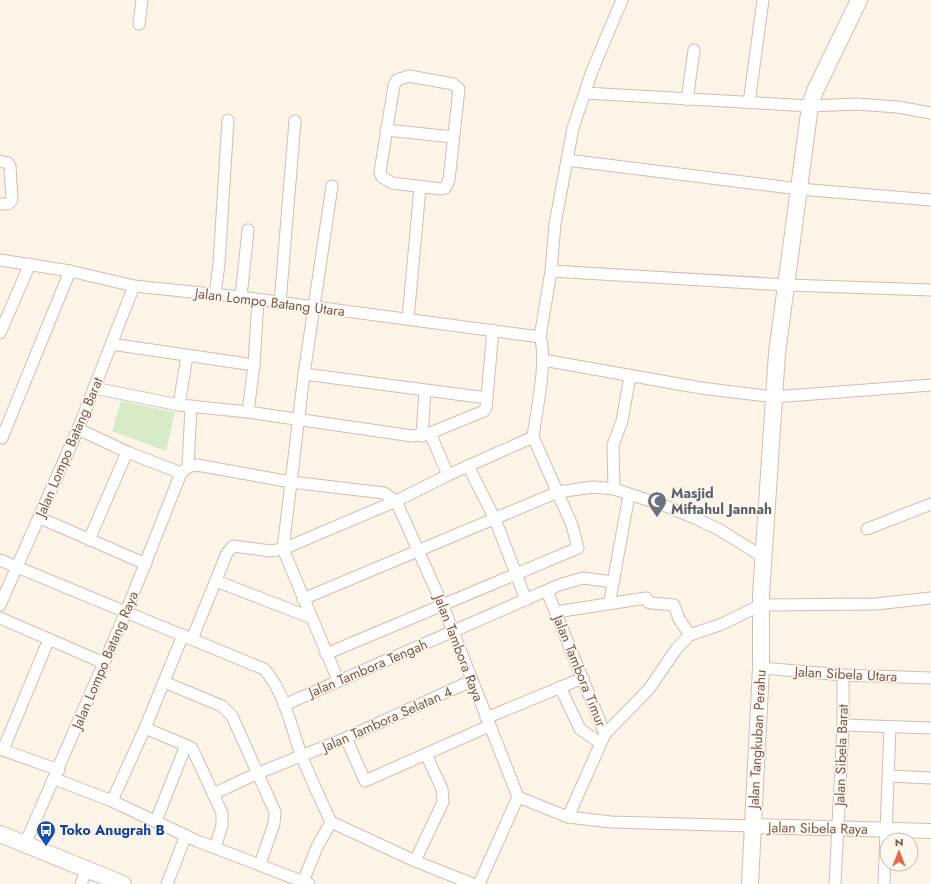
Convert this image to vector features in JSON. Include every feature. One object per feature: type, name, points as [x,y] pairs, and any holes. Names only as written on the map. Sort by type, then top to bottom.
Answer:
[{"type":"main road","name":"Jalan Tangkuban Perahu","points":[[750,884],[761,668],[761,600],[763,559],[777,353],[810,106],[815,91],[859,0]]},
{"type":"main road","points":[[0,834],[25,844],[84,877],[123,884]]},
{"type":"street","points":[[139,24],[142,0]]},
{"type":"street","points":[[326,654],[578,548],[572,525],[533,438],[543,360],[543,344],[540,337],[551,271],[555,224],[573,128],[592,71],[622,0]]},
{"type":"street","points":[[749,103],[764,0]]},
{"type":"street","points":[[687,100],[694,50]]},
{"type":"street","points":[[409,76],[457,85],[459,94],[453,137],[447,184],[441,190],[392,183],[382,177],[380,172],[386,130],[394,85],[397,80],[409,76]]},
{"type":"street","points":[[585,93],[810,106],[856,104],[898,107],[931,113]]},
{"type":"street","points":[[215,295],[219,264],[228,120]]},
{"type":"street","points":[[280,303],[295,121]]},
{"type":"street","points":[[386,130],[453,137]]},
{"type":"street","points":[[567,160],[799,188],[931,200]]},
{"type":"street","points":[[0,161],[8,163],[10,166],[12,200],[8,204],[0,204]]},
{"type":"street","points":[[332,186],[304,374],[283,549],[338,680]]},
{"type":"street","points":[[408,319],[420,188]]},
{"type":"street","points":[[241,297],[248,230]]},
{"type":"street","name":"Jalan Lompo Batang Utara","points":[[0,260],[70,271],[134,286],[241,297],[313,308],[540,337]]},
{"type":"street","points":[[0,333],[30,264]]},
{"type":"street","points":[[2,438],[70,271]]},
{"type":"street","points":[[551,271],[787,285],[931,290]]},
{"type":"street","name":"Jalan Lompo Batang Barat","points":[[0,605],[16,567],[40,518],[78,429],[134,286]]},
{"type":"street","points":[[248,412],[254,365],[258,300]]},
{"type":"street","points":[[94,388],[180,405],[248,412],[412,436],[426,434],[484,412],[487,398],[494,330]]},
{"type":"street","points":[[111,344],[254,365]]},
{"type":"street","points":[[180,405],[187,356]]},
{"type":"street","points":[[543,360],[702,388],[774,397],[931,386]]},
{"type":"street","points":[[304,374],[487,398]]},
{"type":"street","points":[[614,489],[613,445],[622,421],[630,376]]},
{"type":"street","points":[[425,390],[426,434],[448,475]]},
{"type":"street","name":"Jalan Lompo Batang Raya","points":[[25,844],[57,774],[126,612],[184,470],[191,406]]},
{"type":"street","points":[[78,429],[127,452],[184,470],[197,465],[291,482],[384,493],[396,501]]},
{"type":"street","points":[[112,801],[164,682],[216,581],[227,553],[233,546],[271,551],[283,549],[396,501],[448,475],[533,438]]},
{"type":"street","points":[[89,540],[127,452]]},
{"type":"street","points":[[468,466],[495,520],[526,600]]},
{"type":"street","points":[[303,599],[419,552],[558,492],[592,488],[614,489],[663,505],[697,519],[720,530],[763,559]]},
{"type":"street","points":[[610,600],[629,495]]},
{"type":"street","name":"Jalan Tambora Raya","points":[[396,501],[443,606],[471,681],[518,796]]},
{"type":"street","points":[[867,529],[931,504]]},
{"type":"street","points":[[40,518],[146,564]]},
{"type":"street","points":[[0,560],[264,669],[270,675],[284,705],[302,756],[331,822],[414,861],[473,884]]},
{"type":"street","name":"Jalan Tambora Tengah","points":[[284,705],[338,680],[576,579],[613,582]]},
{"type":"street","points":[[216,581],[312,618]]},
{"type":"street","name":"Jalan Tambora Timur","points":[[547,591],[583,678],[602,738],[568,817]]},
{"type":"street","points":[[556,612],[646,598],[648,602],[651,603],[669,603],[674,605],[679,619],[690,635]]},
{"type":"street","points":[[560,687],[580,729],[602,738],[645,693],[677,648],[690,635],[722,624],[761,600],[876,604],[931,598]]},
{"type":"street","points":[[0,618],[104,663]]},
{"type":"street","points":[[49,640],[2,749],[215,848],[260,864],[305,883],[317,847],[331,822]]},
{"type":"street","name":"Jalan Sibela Utara","points":[[761,668],[844,675],[931,678]]},
{"type":"street","name":"Jalan Sibela Barat","points":[[835,884],[844,675]]},
{"type":"street","points":[[346,738],[365,781],[426,754],[560,687],[583,678]]},
{"type":"street","name":"Jalan Tambora Selatan 4","points":[[212,794],[256,774],[346,738],[471,681]]},
{"type":"street","points":[[164,682],[222,706],[228,710],[232,716],[256,774],[275,812],[275,819],[260,864]]},
{"type":"street","points":[[843,725],[931,728]]},
{"type":"street","points":[[884,884],[890,726]]},
{"type":"street","points":[[145,728],[192,748],[223,817],[215,848]]},
{"type":"street","points":[[156,821],[186,745]]},
{"type":"street","points":[[414,861],[443,802],[442,789],[426,754]]},
{"type":"street","points":[[889,776],[931,778]]},
{"type":"street","points":[[479,884],[518,796],[568,817],[611,822],[753,826]]},
{"type":"street","name":"Jalan Sibela Raya","points":[[753,826],[931,831]]},
{"type":"street","points":[[167,884],[186,835]]},
{"type":"green space","points":[[121,401],[175,412],[166,451],[112,431]]},
{"type":"place","name":"Masjid Miftahul Jannah","points":[[657,518]]},
{"type":"place","name":"Toko Anugrah B","points":[[46,847]]}]
